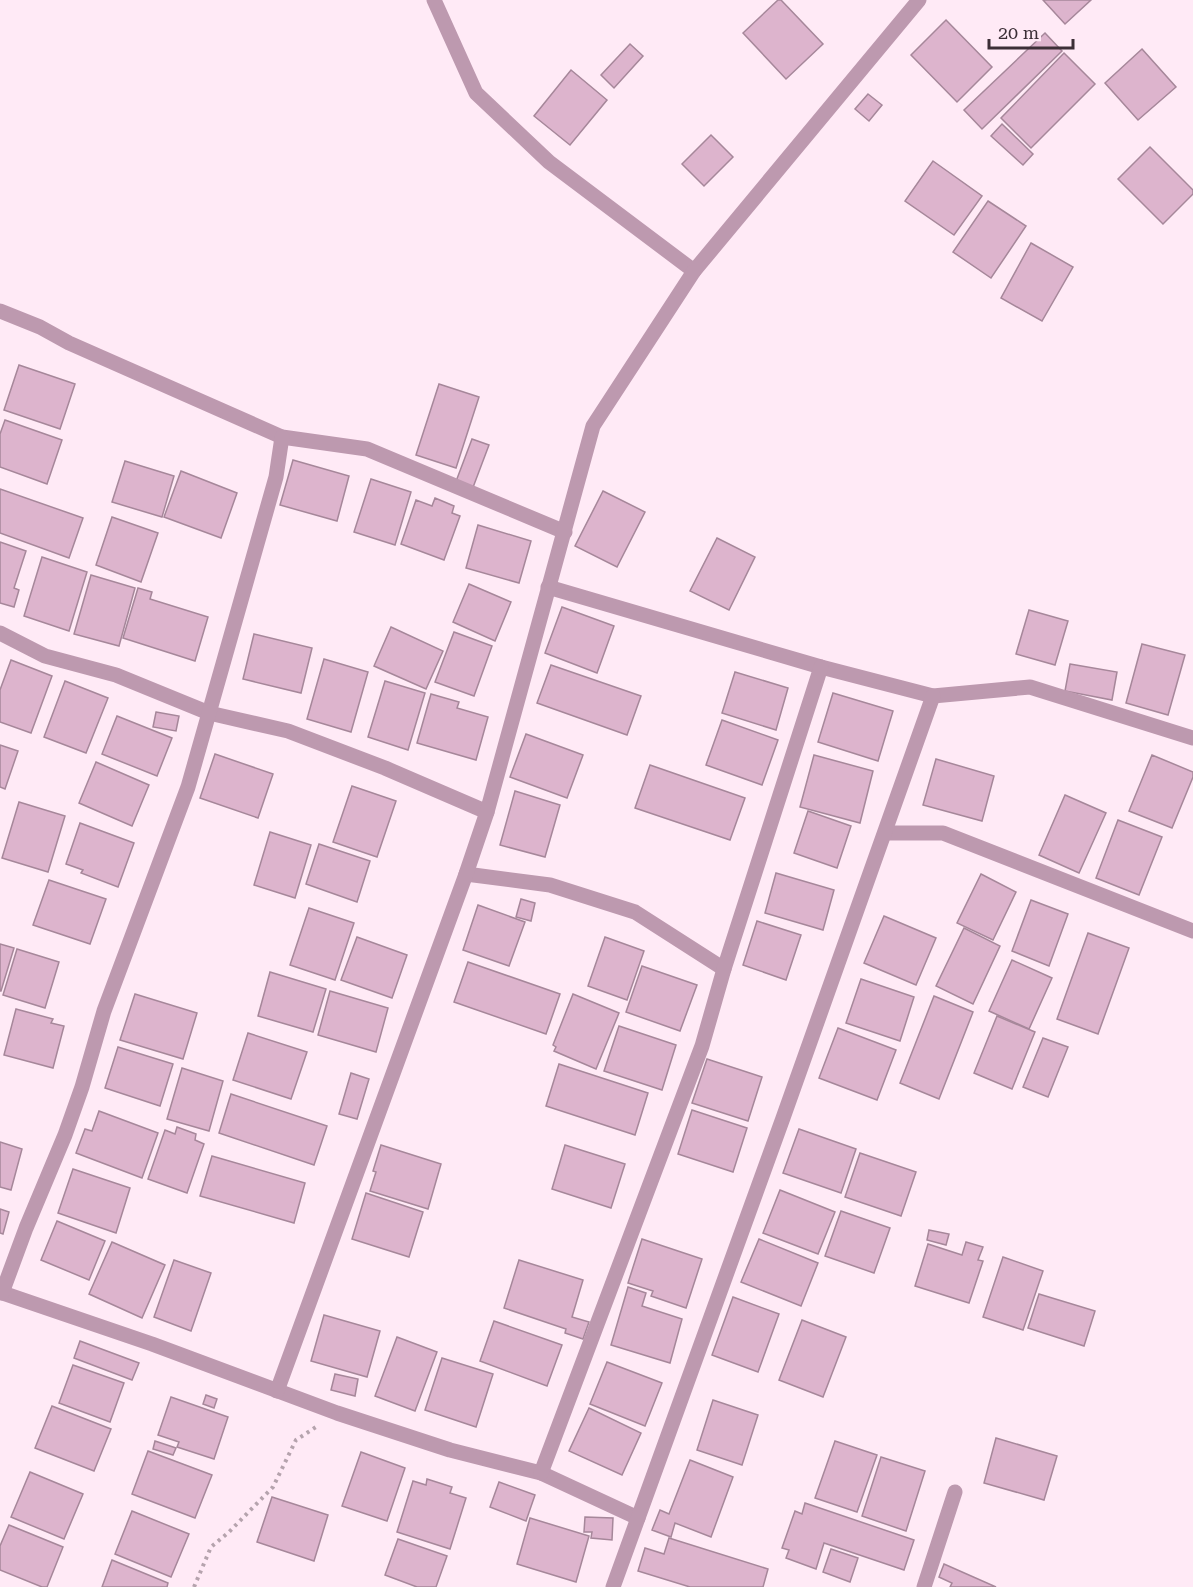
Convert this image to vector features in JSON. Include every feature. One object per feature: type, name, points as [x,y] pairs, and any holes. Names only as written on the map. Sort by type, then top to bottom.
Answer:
[{"type":"street","points":[[434,0],[477,93],[549,162],[694,271]]},
{"type":"street","points":[[277,1391],[487,812],[593,426],[694,271],[919,0]]},
{"type":"street","points":[[0,314],[40,327],[69,344],[282,437],[367,449],[565,532]]},
{"type":"street","points":[[282,437],[276,477],[188,787],[104,1011],[75,1106],[1,1292],[152,1344],[337,1413],[450,1450],[540,1473],[638,1518]]},
{"type":"street","points":[[548,587],[821,667],[933,696],[1030,687],[1193,738]]},
{"type":"street","points":[[0,633],[45,656],[116,675],[209,712],[288,731],[385,768],[487,812]]},
{"type":"street","points":[[540,1473],[702,1046],[724,969],[821,667]]},
{"type":"street","points":[[613,1587],[933,696]]},
{"type":"street","points":[[885,833],[943,833],[1193,931]]},
{"type":"street","points":[[466,874],[550,885],[635,912],[724,969]]},
{"type":"street","points":[[924,1587],[955,1492]]},
{"type":"path","points":[[194,1587],[211,1547],[273,1487],[296,1440],[337,1413]]},
{"type":"building","points":[[778,0],[781,0],[823,44],[786,79],[743,33]]},
{"type":"building","points":[[1043,0],[1091,0],[1065,24]]},
{"type":"building","points":[[946,20],[992,67],[957,102],[911,55]]},
{"type":"building","points":[[1045,33],[1062,51],[982,129],[964,110]]},
{"type":"building","points":[[630,44],[643,56],[614,88],[601,75]]},
{"type":"building","points":[[1142,49],[1176,87],[1138,120],[1105,83]]},
{"type":"building","points":[[1064,53],[1095,84],[1031,148],[1001,118]]},
{"type":"building","points":[[571,70],[607,100],[570,145],[534,116]]},
{"type":"building","points":[[868,94],[882,105],[869,121],[855,109]]},
{"type":"building","points":[[1002,124],[1033,154],[1023,165],[991,136]]},
{"type":"building","points":[[711,135],[733,157],[704,186],[682,164]]},
{"type":"building","points":[[1150,147],[1193,190],[1193,194],[1163,224],[1118,179]]},
{"type":"building","points":[[933,161],[982,196],[954,235],[905,201]]},
{"type":"building","points":[[988,201],[1026,226],[991,278],[953,252]]},
{"type":"building","points":[[1031,243],[1073,267],[1042,321],[1001,298]]},
{"type":"building","points":[[19,365],[75,384],[60,429],[4,410]]},
{"type":"building","points":[[439,384],[479,397],[456,468],[416,455]]},
{"type":"building","points":[[5,420],[62,440],[47,484],[0,467],[0,434]]},
{"type":"building","points":[[472,439],[489,445],[472,490],[455,484]]},
{"type":"building","points":[[293,460],[349,476],[337,521],[280,505]]},
{"type":"building","points":[[125,461],[174,476],[162,517],[112,502]]},
{"type":"building","points":[[181,471],[237,493],[221,538],[164,517]]},
{"type":"building","points":[[371,479],[411,492],[395,545],[354,532]]},
{"type":"building","points":[[0,489],[83,518],[69,558],[0,533]]},
{"type":"building","points":[[603,491],[645,512],[617,567],[575,546]]},
{"type":"building","points":[[435,498],[454,506],[452,513],[460,516],[444,560],[401,544],[416,500],[432,506]]},
{"type":"building","points":[[112,517],[158,533],[141,582],[96,565]]},
{"type":"building","points":[[478,525],[531,541],[519,583],[466,568]]},
{"type":"building","points":[[717,538],[755,557],[729,610],[690,591]]},
{"type":"building","points":[[0,542],[26,551],[14,588],[19,590],[14,607],[0,603]]},
{"type":"building","points":[[42,557],[87,572],[69,631],[24,616]]},
{"type":"building","points":[[91,575],[135,588],[119,646],[74,634]]},
{"type":"building","points":[[469,584],[511,602],[495,641],[453,622]]},
{"type":"building","points":[[138,588],[152,592],[150,599],[208,617],[195,661],[123,638]]},
{"type":"building","points":[[562,607],[614,626],[597,673],[545,653]]},
{"type":"building","points":[[1029,610],[1068,621],[1055,665],[1016,654]]},
{"type":"building","points":[[391,627],[443,651],[426,689],[374,666]]},
{"type":"building","points":[[454,632],[492,646],[474,696],[435,682]]},
{"type":"building","points":[[254,634],[312,648],[301,693],[243,679]]},
{"type":"building","points":[[1142,644],[1185,655],[1168,715],[1126,703]]},
{"type":"building","points":[[324,659],[368,672],[351,732],[307,719]]},
{"type":"building","points":[[11,660],[52,676],[31,733],[0,722],[0,690]]},
{"type":"building","points":[[1070,664],[1117,672],[1112,700],[1065,691]]},
{"type":"building","points":[[551,665],[641,696],[627,735],[537,703]]},
{"type":"building","points":[[735,672],[788,688],[776,730],[722,713]]},
{"type":"building","points":[[65,681],[108,698],[86,753],[44,737]]},
{"type":"building","points":[[385,681],[425,693],[408,750],[368,737]]},
{"type":"building","points":[[833,693],[893,711],[878,761],[818,742]]},
{"type":"building","points":[[431,694],[459,702],[457,708],[488,717],[476,760],[417,743]]},
{"type":"building","points":[[156,712],[179,716],[176,731],[153,727]]},
{"type":"building","points":[[117,716],[172,738],[157,776],[102,754]]},
{"type":"building","points":[[722,720],[778,740],[762,785],[706,765]]},
{"type":"building","points":[[526,734],[583,755],[567,798],[510,777]]},
{"type":"building","points":[[0,745],[18,751],[5,789],[0,787]]},
{"type":"building","points":[[215,754],[273,774],[258,818],[200,798]]},
{"type":"building","points":[[814,755],[873,771],[860,823],[800,807]]},
{"type":"building","points":[[1152,755],[1193,772],[1172,828],[1129,811]]},
{"type":"building","points":[[936,759],[994,776],[982,821],[923,805]]},
{"type":"building","points":[[96,762],[149,785],[132,826],[79,803]]},
{"type":"building","points":[[650,765],[745,798],[730,840],[635,808]]},
{"type":"building","points":[[352,786],[396,801],[377,857],[333,842]]},
{"type":"building","points":[[515,791],[560,805],[545,857],[500,845]]},
{"type":"building","points":[[1065,795],[1106,813],[1079,873],[1039,855]]},
{"type":"building","points":[[19,802],[65,816],[48,872],[2,858]]},
{"type":"building","points":[[808,811],[851,826],[837,868],[794,853]]},
{"type":"building","points":[[1118,820],[1162,837],[1139,895],[1096,878]]},
{"type":"building","points":[[80,823],[134,843],[118,887],[81,873],[83,870],[66,864]]},
{"type":"building","points":[[270,832],[311,845],[295,898],[254,885]]},
{"type":"building","points":[[319,844],[370,861],[357,902],[306,884]]},
{"type":"building","points":[[776,873],[834,890],[823,930],[765,913]]},
{"type":"building","points":[[981,874],[1016,892],[993,940],[957,923]]},
{"type":"building","points":[[49,880],[106,899],[90,944],[33,925]]},
{"type":"building","points":[[521,899],[535,903],[531,921],[516,917]]},
{"type":"building","points":[[1031,900],[1068,914],[1049,966],[1012,951]]},
{"type":"building","points":[[478,905],[525,922],[509,966],[463,950]]},
{"type":"building","points":[[309,908],[354,923],[335,980],[290,965]]},
{"type":"building","points":[[884,916],[936,938],[916,985],[864,963]]},
{"type":"building","points":[[757,921],[801,935],[786,980],[743,965]]},
{"type":"building","points":[[964,928],[1000,946],[973,1004],[936,986]]},
{"type":"building","points":[[1088,933],[1129,948],[1098,1034],[1057,1019]]},
{"type":"building","points":[[357,937],[407,955],[392,998],[341,980]]},
{"type":"building","points":[[605,937],[644,951],[627,1000],[588,986]]},
{"type":"building","points":[[0,944],[14,948],[1,991],[0,991]]},
{"type":"building","points":[[17,949],[59,962],[45,1008],[3,995]]},
{"type":"building","points":[[1012,960],[1052,978],[1029,1029],[989,1011]]},
{"type":"building","points":[[468,962],[560,994],[546,1034],[454,1002]]},
{"type":"building","points":[[642,966],[697,985],[680,1031],[626,1012]]},
{"type":"building","points":[[270,972],[326,989],[313,1032],[258,1016]]},
{"type":"building","points":[[861,979],[914,997],[900,1041],[846,1023]]},
{"type":"building","points":[[330,991],[388,1008],[376,1052],[318,1035]]},
{"type":"building","points":[[135,994],[197,1013],[183,1059],[120,1040]]},
{"type":"building","points":[[573,994],[619,1013],[596,1069],[554,1051],[556,1047],[553,1045]]},
{"type":"building","points":[[934,996],[973,1012],[939,1099],[900,1083]]},
{"type":"building","points":[[16,1009],[53,1019],[51,1023],[64,1026],[53,1068],[4,1055]]},
{"type":"building","points":[[997,1016],[1035,1032],[1012,1089],[974,1073]]},
{"type":"building","points":[[619,1026],[676,1045],[662,1090],[604,1071]]},
{"type":"building","points":[[838,1028],[896,1050],[877,1100],[819,1078]]},
{"type":"building","points":[[248,1033],[307,1052],[291,1099],[233,1080]]},
{"type":"building","points":[[1043,1038],[1068,1047],[1048,1097],[1023,1087]]},
{"type":"building","points":[[118,1047],[173,1064],[160,1106],[105,1088]]},
{"type":"building","points":[[707,1059],[762,1077],[748,1121],[692,1103]]},
{"type":"building","points":[[559,1064],[648,1093],[635,1135],[546,1106]]},
{"type":"building","points":[[182,1068],[223,1081],[209,1131],[167,1119]]},
{"type":"building","points":[[351,1073],[369,1079],[357,1119],[339,1114]]},
{"type":"building","points":[[231,1094],[327,1126],[314,1165],[219,1133]]},
{"type":"building","points":[[692,1110],[747,1128],[733,1172],[678,1154]]},
{"type":"building","points":[[99,1111],[158,1133],[142,1178],[76,1153],[85,1129],[92,1131]]},
{"type":"building","points":[[177,1127],[196,1134],[195,1140],[204,1144],[187,1193],[148,1179],[165,1130],[175,1134]]},
{"type":"building","points":[[799,1129],[856,1149],[841,1193],[783,1173]]},
{"type":"building","points":[[0,1142],[22,1149],[11,1190],[0,1187]]},
{"type":"building","points":[[381,1145],[441,1164],[428,1209],[370,1191]]},
{"type":"building","points":[[565,1145],[625,1164],[611,1208],[552,1189]]},
{"type":"building","points":[[860,1153],[916,1172],[901,1216],[845,1197]]},
{"type":"building","points":[[212,1156],[305,1183],[294,1223],[200,1196]]},
{"type":"building","points":[[73,1169],[130,1188],[116,1233],[58,1213]]},
{"type":"building","points":[[780,1190],[835,1212],[818,1254],[763,1233]]},
{"type":"building","points":[[366,1193],[423,1212],[409,1257],[352,1239]]},
{"type":"building","points":[[0,1209],[9,1212],[3,1234],[0,1233]]},
{"type":"building","points":[[841,1211],[890,1228],[874,1273],[825,1256]]},
{"type":"building","points":[[57,1221],[105,1241],[89,1280],[41,1260]]},
{"type":"building","points":[[929,1230],[949,1234],[946,1245],[927,1240]]},
{"type":"building","points":[[642,1239],[702,1259],[686,1308],[651,1296],[653,1291],[628,1283]]},
{"type":"building","points":[[759,1239],[818,1263],[801,1306],[741,1282]]},
{"type":"building","points":[[112,1242],[165,1265],[142,1318],[89,1294]]},
{"type":"building","points":[[966,1242],[983,1247],[978,1260],[983,1261],[969,1303],[915,1286],[928,1244],[962,1255]]},
{"type":"building","points":[[1003,1257],[1043,1271],[1023,1330],[983,1317]]},
{"type":"building","points":[[174,1260],[211,1273],[191,1331],[154,1317]]},
{"type":"building","points":[[519,1260],[583,1280],[572,1317],[589,1322],[583,1339],[565,1333],[566,1329],[504,1308]]},
{"type":"building","points":[[628,1287],[646,1293],[642,1306],[682,1319],[670,1363],[611,1345]]},
{"type":"building","points":[[1039,1294],[1095,1311],[1084,1346],[1028,1328]]},
{"type":"building","points":[[733,1297],[779,1314],[758,1372],[712,1355]]},
{"type":"building","points":[[324,1315],[380,1331],[367,1377],[311,1361]]},
{"type":"building","points":[[802,1320],[846,1337],[823,1397],[779,1380]]},
{"type":"building","points":[[494,1321],[562,1345],[547,1386],[480,1361]]},
{"type":"building","points":[[397,1337],[437,1352],[415,1411],[375,1396]]},
{"type":"building","points":[[80,1341],[139,1363],[132,1380],[74,1358]]},
{"type":"building","points":[[442,1358],[493,1374],[476,1427],[425,1410]]},
{"type":"building","points":[[607,1362],[662,1383],[645,1426],[590,1404]]},
{"type":"building","points":[[73,1365],[124,1383],[110,1422],[59,1403]]},
{"type":"building","points":[[335,1374],[358,1379],[355,1396],[331,1390]]},
{"type":"building","points":[[206,1395],[217,1399],[214,1408],[203,1404]]},
{"type":"building","points":[[171,1397],[228,1417],[214,1459],[177,1447],[179,1442],[158,1435]]},
{"type":"building","points":[[713,1400],[758,1415],[742,1465],[697,1450]]},
{"type":"building","points":[[52,1406],[111,1429],[94,1471],[35,1448]]},
{"type":"building","points":[[589,1408],[641,1433],[622,1475],[569,1451]]},
{"type":"building","points":[[996,1438],[1057,1456],[1044,1500],[984,1483]]},
{"type":"building","points":[[155,1441],[176,1448],[173,1455],[153,1449]]},
{"type":"building","points":[[835,1441],[877,1455],[857,1512],[815,1498]]},
{"type":"building","points":[[148,1451],[212,1475],[195,1518],[132,1494]]},
{"type":"building","points":[[361,1452],[405,1468],[387,1521],[342,1506]]},
{"type":"building","points":[[881,1457],[925,1471],[906,1531],[862,1516]]},
{"type":"building","points":[[690,1460],[733,1477],[711,1537],[675,1523],[671,1537],[652,1530],[660,1510],[669,1514]]},
{"type":"building","points":[[30,1472],[83,1494],[64,1539],[11,1517]]},
{"type":"building","points":[[427,1479],[452,1487],[450,1493],[466,1498],[450,1549],[397,1532],[413,1481],[426,1485]]},
{"type":"building","points":[[499,1482],[535,1495],[526,1521],[490,1507]]},
{"type":"building","points":[[272,1497],[328,1515],[314,1561],[257,1542]]},
{"type":"building","points":[[805,1503],[914,1540],[904,1570],[824,1543],[816,1569],[786,1558],[789,1550],[782,1548],[795,1511],[802,1514]]},
{"type":"building","points":[[132,1511],[189,1534],[171,1577],[115,1554]]},
{"type":"building","points":[[585,1517],[613,1518],[612,1540],[591,1538],[592,1532],[584,1532]]},
{"type":"building","points":[[530,1518],[589,1536],[576,1582],[517,1564]]},
{"type":"building","points":[[9,1525],[63,1547],[47,1587],[0,1570],[0,1546]]},
{"type":"building","points":[[669,1538],[768,1569],[763,1587],[690,1587],[638,1571],[645,1548],[664,1554]]},
{"type":"building","points":[[398,1539],[447,1556],[436,1587],[417,1587],[385,1575]]},
{"type":"building","points":[[831,1549],[858,1558],[850,1582],[823,1572]]},
{"type":"building","points":[[112,1560],[168,1583],[167,1587],[102,1587]]},
{"type":"building","points":[[944,1564],[996,1587],[950,1587],[952,1583],[939,1577]]}]
